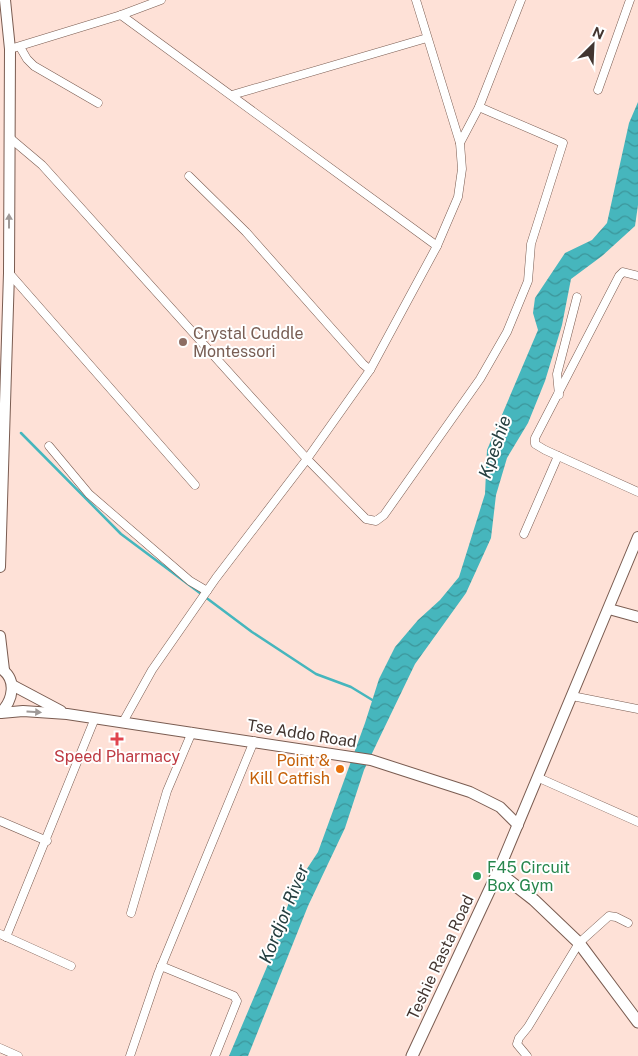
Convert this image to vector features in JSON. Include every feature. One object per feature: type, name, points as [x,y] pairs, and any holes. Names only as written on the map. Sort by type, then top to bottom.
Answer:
[{"type":"main road","points":[[498,872],[534,900],[579,943],[638,1022]]},
{"type":"main road","name":"Teshie Rasta Road","points":[[412,1056],[498,872]]},
{"type":"street","points":[[0,567],[10,138],[15,48],[4,0]]},
{"type":"street","points":[[123,722],[152,670],[206,591],[306,459],[370,370],[437,246],[458,197],[462,169],[460,144],[416,0]]},
{"type":"street","points":[[460,144],[480,107],[520,0]]},
{"type":"street","points":[[598,90],[630,0]]},
{"type":"street","points":[[15,48],[122,15],[157,1]]},
{"type":"street","points":[[122,15],[437,246]]},
{"type":"street","points":[[232,95],[428,38]]},
{"type":"street","points":[[15,48],[34,66],[98,103]]},
{"type":"street","points":[[10,138],[42,164],[306,459],[366,519],[376,521],[384,515],[428,456],[480,379],[507,332],[528,281],[531,244],[563,142],[480,107]]},
{"type":"street","points":[[189,176],[246,232],[370,370]]},
{"type":"street","points":[[638,276],[623,272],[619,276],[559,395],[535,438],[535,444],[638,492]]},
{"type":"street","points":[[8,273],[195,485]]},
{"type":"street","points":[[559,395],[557,374],[578,297]]},
{"type":"street","points":[[49,446],[88,494],[190,581],[206,591]]},
{"type":"street","points":[[524,534],[558,456]]},
{"type":"street","points":[[498,872],[539,778],[638,537]]},
{"type":"street","points":[[608,609],[638,617]]},
{"type":"street","points":[[0,636],[2,669],[12,685],[12,695],[8,705],[0,713]]},
{"type":"street","name":"Tse Addo Road","points":[[12,685],[67,714]]},
{"type":"street","points":[[572,696],[638,709]]},
{"type":"street","name":"Tse Addo Road","points":[[0,713],[23,711],[67,714],[337,753],[371,760],[406,770],[489,801],[505,811],[518,825]]},
{"type":"street","points":[[71,966],[3,935],[47,842],[95,718]]},
{"type":"street","points":[[132,913],[167,790],[192,732]]},
{"type":"street","points":[[130,1056],[161,966],[254,741]]},
{"type":"street","points":[[539,778],[638,822]]},
{"type":"street","points":[[0,821],[47,842]]},
{"type":"street","points":[[527,1056],[517,1044],[519,1038],[528,1027],[579,943],[609,916],[616,916],[628,923]]},
{"type":"street","points":[[161,966],[234,996],[237,1001],[216,1056]]},
{"type":"street","points":[[0,1048],[18,1056]]},
{"type":"water","name":"Kpeshie","points":[[638,102],[638,205],[635,226],[602,256],[571,279],[562,325],[545,381],[528,423],[507,458],[496,495],[491,538],[466,593],[415,664],[364,770],[345,828],[308,906],[248,1056],[229,1056],[269,962],[293,890],[318,852],[379,679],[395,647],[459,577],[485,494],[487,450],[538,330],[533,313],[535,298],[565,253],[592,240],[607,223],[629,123]]},
{"type":"waterway","points":[[21,433],[121,534],[252,632],[316,674],[351,687],[374,701]]},
{"type":"place","name":"Crystal Cuddle Montessori","points":[[183,342]]},
{"type":"place","name":"Speed Pharmacy","points":[[117,739]]},
{"type":"place","name":"Point & Kill Catfish","points":[[340,769]]},
{"type":"place","name":"F45 Circuit Box Gym","points":[[477,876]]},
{"type":"water label","name":"Kordjor River","points":[[284,914]]}]
